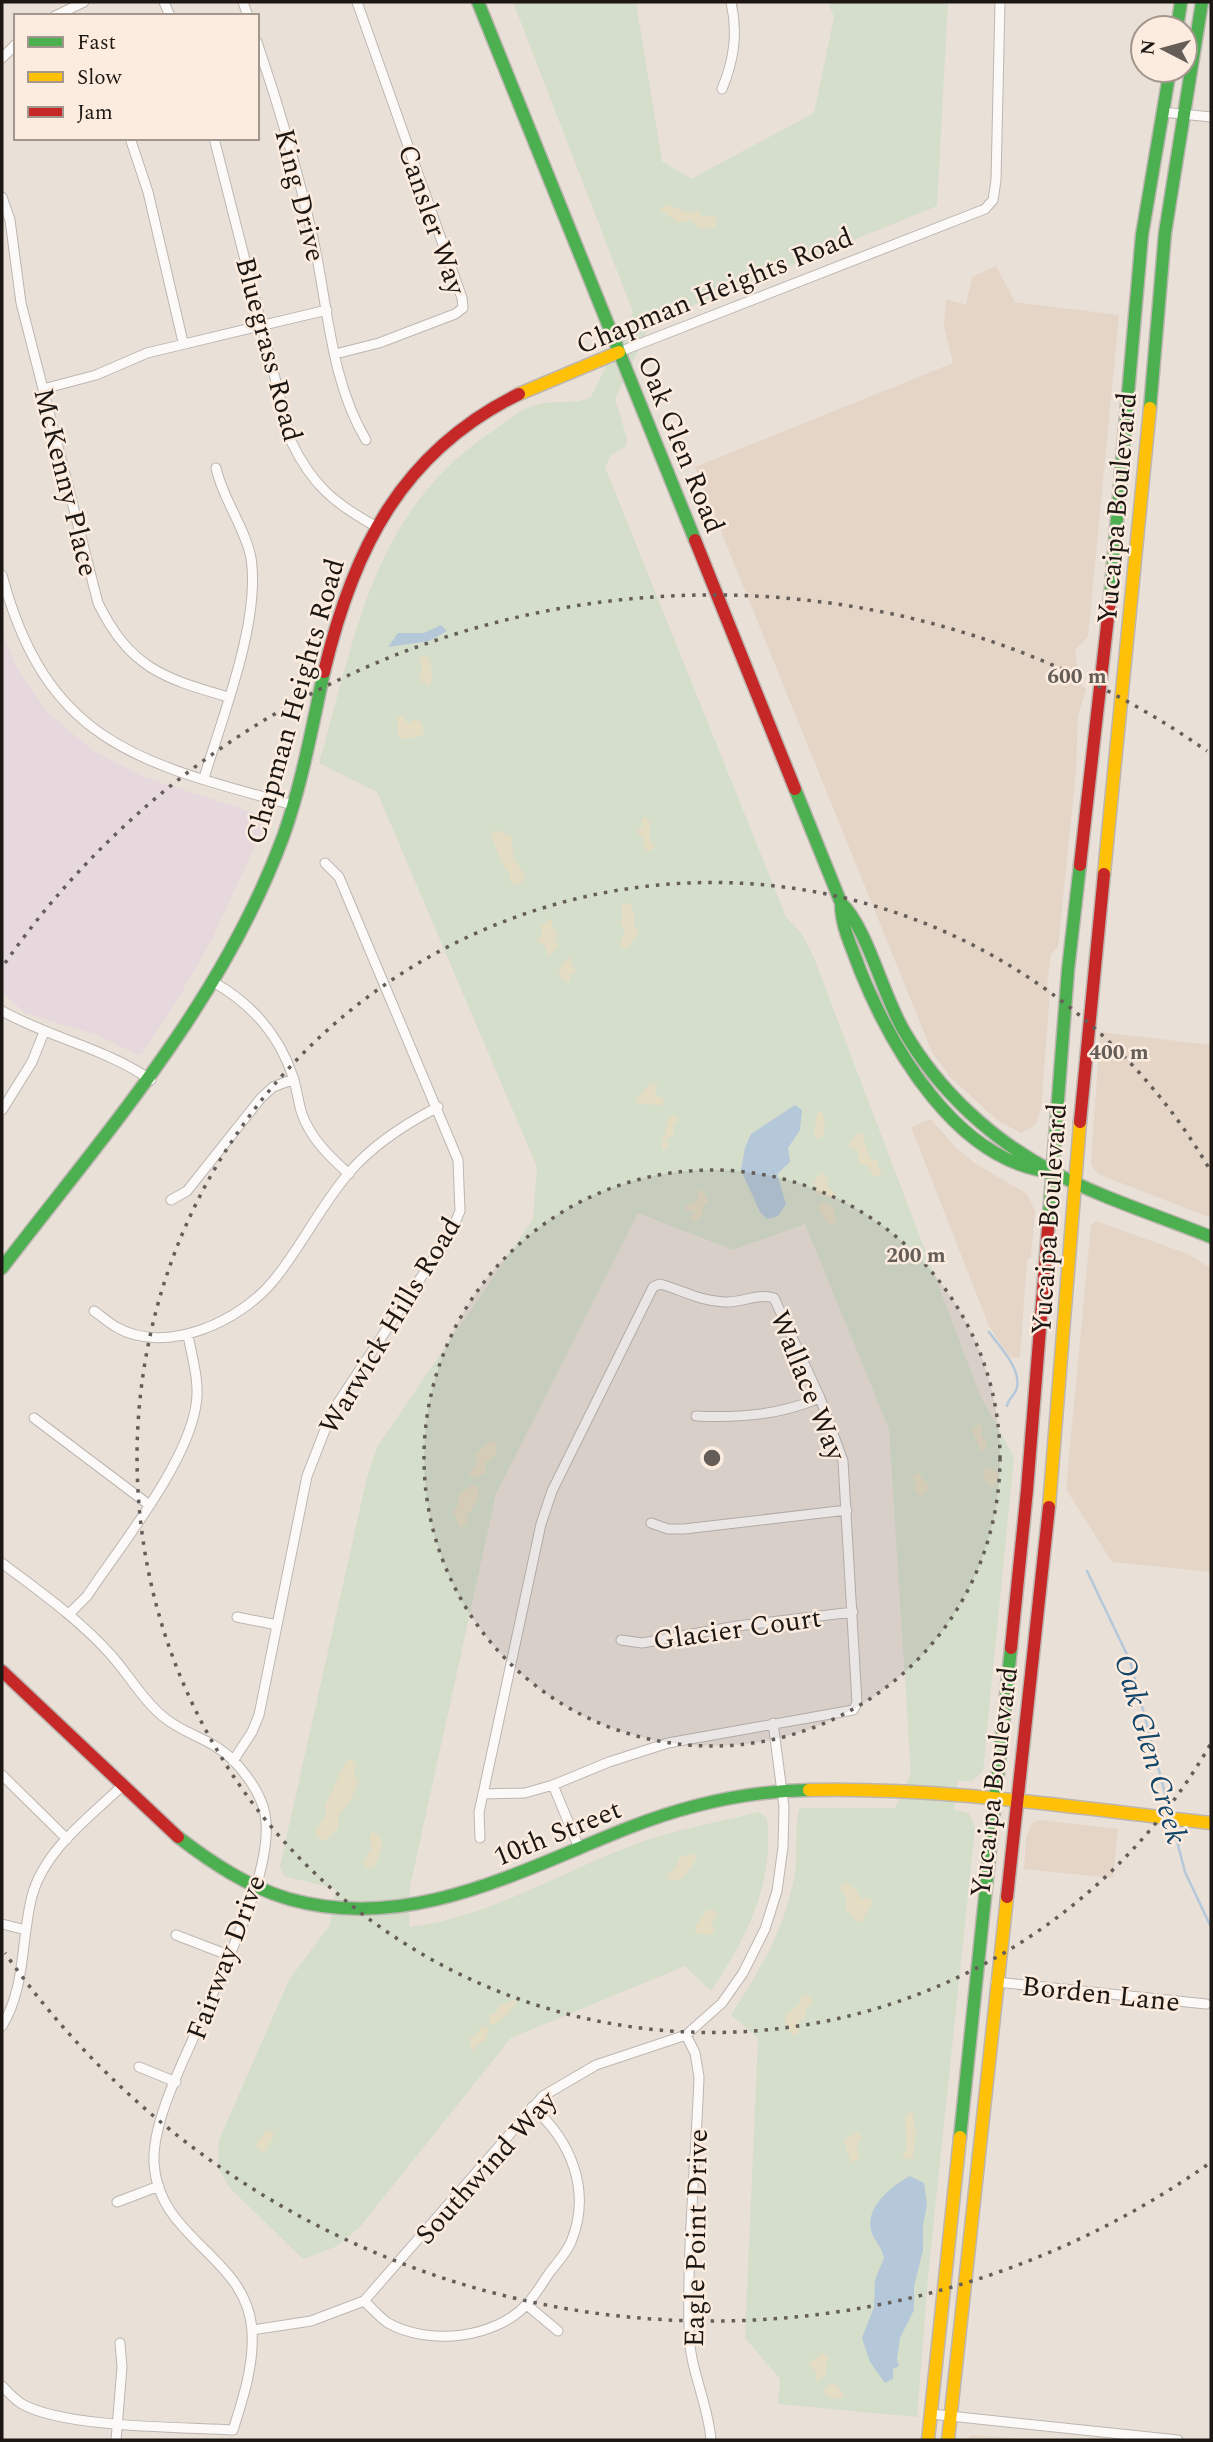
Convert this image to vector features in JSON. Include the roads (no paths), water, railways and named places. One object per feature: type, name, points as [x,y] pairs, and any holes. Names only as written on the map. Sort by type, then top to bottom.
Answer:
[{"type":"main road","name":"Oak Glen Road","points":[[478,2],[841,904],[854,915],[897,1020],[921,1062],[937,1082],[983,1126],[1052,1172],[1211,1237]]},
{"type":"main road","name":"Yucaipa Boulevard","points":[[948,2440],[1015,1801],[1052,1481],[1089,1012],[1137,559],[1165,233],[1202,2]]},
{"type":"main road","name":"Yucaipa Boulevard","points":[[928,2440],[1027,1490],[1069,970],[1104,666],[1142,235],[1168,84]]},
{"type":"main road","name":"Chapman Heights Road","points":[[2,1268],[151,1080],[215,983],[271,867],[293,806],[344,602],[376,526],[401,490],[431,456],[465,426],[509,398],[619,352]]},
{"type":"main road","name":"10th Street","points":[[2,1671],[32,1696],[167,1829],[210,1862],[256,1886],[289,1899],[333,1908],[396,1909],[434,1904],[463,1896],[658,1818],[714,1801],[783,1791],[884,1788],[1211,1823]]},
{"type":"street","points":[[66,5],[84,2]]},
{"type":"street","name":"Cansler Way","points":[[335,354],[379,343],[455,314],[463,308],[462,298],[357,2]]},
{"type":"street","points":[[722,89],[733,63],[735,38],[731,2]]},
{"type":"street","name":"Chapman Heights Road","points":[[619,352],[985,209],[993,200],[1000,2]]},
{"type":"street","name":"King Drive","points":[[259,48],[279,105],[327,310],[341,386],[351,416],[366,440]]},
{"type":"street","points":[[1163,112],[1211,117]]},
{"type":"street","points":[[132,140],[148,191],[183,342]]},
{"type":"street","name":"Bluegrass Road","points":[[215,140],[285,424],[300,460],[311,477],[341,507],[376,526]]},
{"type":"street","name":"McKenny Place","points":[[2,197],[10,220],[21,303],[97,603],[107,623],[143,663],[172,681],[228,697]]},
{"type":"street","points":[[43,389],[96,375],[125,360],[183,342],[327,310]]},
{"type":"street","points":[[204,778],[251,606],[252,574],[247,544],[222,492],[216,468]]},
{"type":"street","points":[[2,578],[30,654],[52,689],[80,720],[110,742],[143,759],[293,806]]},
{"type":"street","name":"Warwick Hills Road","points":[[233,1761],[252,1732],[259,1715],[307,1476],[323,1432],[332,1412],[451,1232],[460,1211],[458,1160],[438,1107],[339,877],[325,863]]},
{"type":"street","points":[[215,983],[249,1006],[261,1018],[283,1052],[294,1079],[302,1114],[313,1134],[325,1152],[349,1174]]},
{"type":"street","points":[[2,1011],[44,1032],[116,1058],[151,1080]]},
{"type":"street","points":[[2,1110],[33,1062],[44,1032]]},
{"type":"street","points":[[171,1200],[187,1191],[261,1098],[273,1087],[294,1079]]},
{"type":"street","points":[[94,1311],[118,1328],[156,1337],[188,1335],[233,1315],[273,1282],[349,1174],[403,1126],[438,1107]]},
{"type":"street","name":"Wallace Way","points":[[481,1838],[479,1812],[541,1524],[552,1491],[653,1287],[660,1284],[692,1297],[725,1302],[763,1295],[774,1298],[820,1398],[843,1461],[857,1703],[853,1710],[668,1743],[525,1793],[483,1794]]},
{"type":"street","points":[[69,1614],[87,1596],[182,1452],[197,1403],[196,1376],[188,1335]]},
{"type":"street","points":[[696,1416],[738,1418],[774,1413],[820,1398]]},
{"type":"street","points":[[34,1418],[148,1504]]},
{"type":"street","points":[[651,1523],[668,1529],[684,1530],[847,1510]]},
{"type":"street","name":"Fairway Drive","points":[[2,1563],[69,1614],[111,1655],[166,1719],[217,1746],[233,1761],[256,1788],[265,1814],[265,1839],[256,1886],[176,2082],[157,2138],[154,2163],[159,2186],[174,2218],[190,2238],[219,2262],[237,2284],[252,2330],[245,2390],[233,2430],[117,2423]]},
{"type":"street","name":"Glacier Court","points":[[621,1640],[642,1643],[737,1626],[853,1612]]},
{"type":"street","points":[[237,1617],[277,1625]]},
{"type":"street","name":"Southwind Way","points":[[252,2330],[311,2321],[364,2301],[532,2107],[568,2078],[596,2064],[686,2035],[722,2003],[743,1973],[765,1929],[777,1891],[783,1847],[783,1791],[773,1723]]},
{"type":"street","points":[[2,1775],[67,1839]]},
{"type":"street","points":[[2,2025],[15,1996],[33,1893],[50,1861],[67,1839],[123,1785]]},
{"type":"street","points":[[553,1785],[579,1848]]},
{"type":"street","points":[[2,1924],[26,1930]]},
{"type":"street","points":[[176,1935],[228,1955]]},
{"type":"street","name":"Borden Lane","points":[[996,1982],[1206,2004]]},
{"type":"street","name":"Eagle Point Drive","points":[[686,2035],[695,2053],[699,2077],[688,2330],[695,2380],[707,2413],[711,2440]]},
{"type":"street","points":[[139,2067],[176,2082]]},
{"type":"street","points":[[364,2301],[387,2322],[408,2331],[439,2335],[464,2335],[487,2329],[527,2305],[571,2243],[577,2217],[578,2186],[572,2158],[559,2133],[532,2107]]},
{"type":"street","points":[[117,2202],[159,2186]]},
{"type":"street","points":[[527,2305],[558,2331]]},
{"type":"street","points":[[116,2440],[122,2367],[120,2343]]},
{"type":"street","points":[[2,2386],[21,2403],[44,2413],[117,2423]]},
{"type":"street","points":[[930,2414],[1178,2440]]},
{"type":"water","points":[[441,625],[447,631],[429,641],[388,647],[398,633],[424,633]]},
{"type":"water","points":[[795,1105],[802,1110],[800,1130],[788,1148],[790,1162],[777,1174],[786,1204],[778,1216],[767,1219],[760,1212],[741,1170],[745,1148],[751,1134]]},
{"type":"water","points":[[910,2176],[924,2183],[927,2205],[923,2225],[923,2250],[914,2286],[914,2310],[900,2338],[897,2360],[899,2366],[893,2369],[893,2379],[885,2383],[870,2362],[862,2338],[874,2307],[875,2280],[884,2258],[873,2236],[871,2215],[887,2192]]},
{"type":"waterway","name":"Oak Glen Creek","points":[[989,1332],[1016,1372],[1016,1390],[1007,1406]]},
{"type":"waterway","name":"Oak Glen Creek","points":[[1087,1571],[1130,1661],[1170,1812]]},
{"type":"waterway","name":"Oak Glen Creek","points":[[1172,1822],[1185,1872],[1211,1927]]}]
